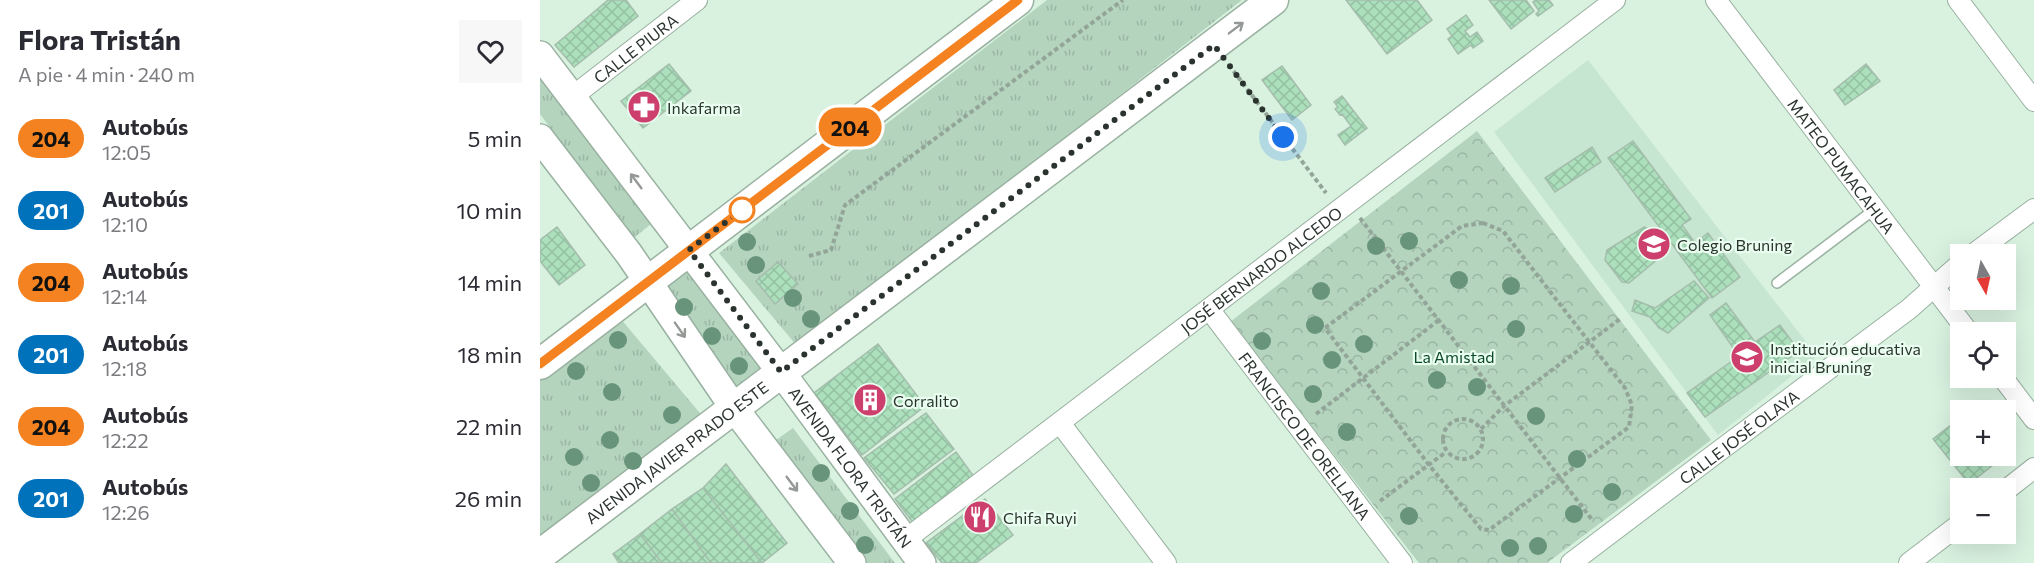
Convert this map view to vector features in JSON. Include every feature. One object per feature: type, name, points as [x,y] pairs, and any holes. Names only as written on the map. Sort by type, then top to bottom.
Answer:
[{"type":"main road","points":[[540,364],[1018,0]]},
{"type":"main road","name":"AVENIDA JAVIER PRADO ESTE","points":[[540,555],[1273,0]]},
{"type":"main road","name":"AVENIDA FLORA TRISTÁN","points":[[540,55],[781,372],[922,563]]},
{"type":"main road","points":[[540,138],[628,254],[734,408],[852,563]]},
{"type":"street","name":"CALLE PIURA","points":[[572,97],[697,0]]},
{"type":"street","name":"JOSÉ BERNARDO ALCEDO","points":[[905,540],[1616,0]]},
{"type":"street","name":"MATEO PUMACAHUA","points":[[1716,0],[1961,322]]},
{"type":"street","points":[[1958,0],[2034,101]]},
{"type":"street","points":[[1987,244],[2034,209]]},
{"type":"street","name":"CALLE JOSÉ OLAYA","points":[[1571,563],[1909,309],[1950,272]]},
{"type":"street","name":"FRANCISCO DE ORELLANA","points":[[1209,309],[1402,563]]},
{"type":"street","points":[[2011,388],[2034,418]]},
{"type":"street","points":[[1060,423],[1166,563]]},
{"type":"street","points":[[2016,482],[2034,468]]},
{"type":"street","points":[[1909,563],[1950,532]]},
{"type":"lane","points":[[1777,283],[1875,209]]},
{"type":"path","points":[[809,256],[831,250],[845,205],[1123,0]]},
{"type":"path","points":[[1214,45],[1344,206],[1401,272],[1605,537]]},
{"type":"path","points":[[1483,223],[1503,231],[1590,340],[1625,388],[1632,405],[1629,427],[1489,530],[1481,529],[1429,465],[1325,328],[1462,226],[1483,223]]},
{"type":"path","points":[[1480,429],[1504,406],[1620,319]]},
{"type":"path","points":[[1299,427],[1439,320]]},
{"type":"path","points":[[1464,419],[1476,424],[1480,429],[1483,442],[1477,454],[1458,459],[1446,452],[1442,439],[1446,427],[1451,422],[1464,419]]},
{"type":"path","points":[[1364,513],[1446,452]]},
{"type":"shaded area","name":"Colegio Bruning","points":[[1588,60],[1817,356],[1718,435],[1494,132]]},
{"type":"green space","points":[[1047,0],[1242,0],[797,346],[719,253]]},
{"type":"green space","points":[[540,77],[652,223],[634,238],[540,114]]},
{"type":"green space","name":"La Amistad","points":[[1477,131],[1711,440],[1547,563],[1419,563],[1230,322]]},
{"type":"green space","points":[[692,271],[763,365],[743,400],[658,281],[678,272]]},
{"type":"green space","points":[[620,318],[704,418],[540,541],[540,379]]},
{"type":"green space","points":[[793,428],[895,563],[859,563],[769,445]]},
{"type":"building","points":[[608,0],[626,0],[638,16],[574,67],[555,45]]},
{"type":"building","points":[[1346,0],[1417,0],[1432,20],[1387,54]]},
{"type":"building","points":[[1489,0],[1526,0],[1534,11],[1511,29]]},
{"type":"building","points":[[1549,0],[1553,5],[1538,16],[1536,14],[1539,11],[1533,2]]},
{"type":"building","points":[[1466,15],[1473,25],[1465,31],[1470,37],[1477,32],[1483,41],[1473,48],[1471,45],[1458,54],[1448,39],[1452,36],[1447,29]]},
{"type":"building","points":[[669,64],[691,91],[643,128],[621,101]]},
{"type":"building","points":[[1866,64],[1880,81],[1845,105],[1834,90]]},
{"type":"building","points":[[1282,66],[1311,105],[1292,120],[1262,80]]},
{"type":"building","points":[[1342,96],[1367,128],[1345,145],[1338,135],[1351,126],[1335,109],[1338,107],[1334,102]]},
{"type":"building","points":[[1633,141],[1691,219],[1682,225],[1695,243],[1708,233],[1740,277],[1712,298],[1608,158]]},
{"type":"building","points":[[1592,147],[1601,162],[1555,192],[1545,178]]},
{"type":"building","points":[[557,227],[585,265],[559,285],[540,261],[540,240]]},
{"type":"building","points":[[1644,227],[1653,231],[1662,245],[1664,254],[1629,283],[1622,282],[1605,260],[1607,250]]},
{"type":"building","points":[[778,262],[798,284],[775,304],[756,281]]},
{"type":"building","points":[[1694,281],[1709,298],[1668,333],[1659,328],[1650,317],[1632,311],[1635,300],[1655,308]]},
{"type":"building","points":[[1726,303],[1755,342],[1780,325],[1799,351],[1705,417],[1687,393],[1739,356],[1710,315]]},
{"type":"building","name":"Corralito","points":[[878,344],[925,406],[862,455],[814,393]]},
{"type":"building","points":[[926,413],[954,449],[894,494],[864,458]]},
{"type":"building","points":[[1950,426],[1950,460],[1933,439]]},
{"type":"building","points":[[956,452],[975,478],[914,524],[895,499]]},
{"type":"building","points":[[726,464],[787,543],[762,563],[703,488]]},
{"type":"building","points":[[1955,466],[1992,466],[1977,478],[1964,478]]},
{"type":"building","points":[[703,488],[762,563],[711,563],[672,509]]},
{"type":"building","name":"Chifa Ruyi","points":[[985,499],[1013,535],[976,563],[942,563],[926,543]]},
{"type":"building","points":[[672,509],[711,563],[662,563],[640,534]]},
{"type":"building","points":[[640,534],[662,563],[619,563],[613,554]]},
{"type":"bus line","name":"204","points":[[540,364],[1018,0]]},
{"type":"place","name":"Inkafarma","points":[[644,107]]},
{"type":"place","name":"Colegio Bruning","points":[[1654,244]]},
{"type":"place","name":"Institución educativa inicial Bruning","points":[[1747,357]]},
{"type":"place","name":"Corralito","points":[[870,400]]},
{"type":"place","name":"Chifa Ruyi","points":[[980,517]]},
{"type":"route","points":[[742,210],[689,250],[781,372],[1214,45],[1283,137]]}]
